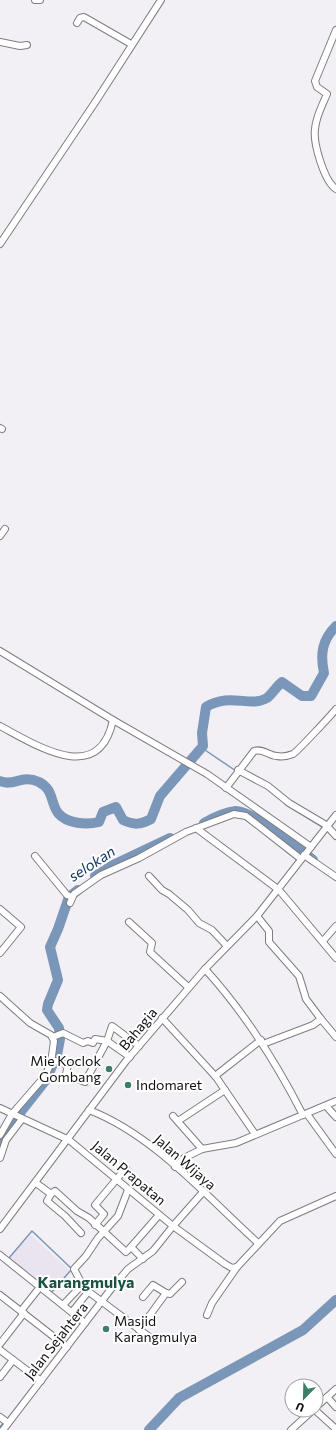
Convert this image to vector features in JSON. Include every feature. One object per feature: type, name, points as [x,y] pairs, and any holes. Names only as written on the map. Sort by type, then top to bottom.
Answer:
[{"type":"street","points":[[35,0],[40,0]]},
{"type":"street","points":[[0,244],[96,101],[131,44],[161,0]]},
{"type":"street","points":[[77,23],[80,18],[84,16],[131,44]]},
{"type":"street","points":[[336,30],[315,81],[317,87],[327,94],[319,111],[314,137],[326,176],[330,184],[336,189]]},
{"type":"street","points":[[0,42],[20,46],[27,45]]},
{"type":"street","points":[[0,536],[5,529]]},
{"type":"street","points":[[0,651],[113,720],[188,763],[226,788],[336,877]]},
{"type":"street","points":[[226,788],[254,751],[262,750],[276,756],[294,754],[336,709]]},
{"type":"street","points":[[0,726],[50,752],[72,757],[89,754],[104,744],[110,733],[113,720]]},
{"type":"street","points":[[237,772],[256,778],[289,804],[334,833]]},
{"type":"street","points":[[35,856],[70,898],[85,885],[101,875],[140,858],[166,842],[226,816],[241,814],[273,836],[306,853]]},
{"type":"street","name":"Bahagia","points":[[0,1228],[69,1140],[89,1110],[130,1057],[188,987],[257,916],[279,890],[325,827],[336,815]]},
{"type":"street","points":[[196,828],[279,890],[336,958]]},
{"type":"street","points":[[149,876],[162,890],[188,910],[199,923],[212,930],[227,946]]},
{"type":"street","points":[[0,909],[22,927],[0,953]]},
{"type":"street","points":[[257,916],[269,931],[269,942],[299,976],[306,999],[336,1037]]},
{"type":"street","points":[[129,922],[153,944],[150,952],[188,987]]},
{"type":"street","points":[[323,941],[336,926]]},
{"type":"street","points":[[205,969],[231,998],[262,1042],[306,1115],[336,1154]]},
{"type":"street","points":[[0,996],[30,1023],[54,1037]]},
{"type":"street","points":[[162,1018],[215,1076],[255,1134]]},
{"type":"street","points":[[215,1076],[262,1042],[313,1025],[321,1019]]},
{"type":"street","points":[[54,1060],[68,1065],[66,1074],[85,1082],[107,1041],[112,1026],[139,1046]]},
{"type":"street","points":[[54,1037],[63,1033],[83,1043],[88,1041],[93,1043],[95,1039],[107,1041],[130,1057]]},
{"type":"street","points":[[0,1134],[17,1116],[45,1076],[54,1060],[54,1037]]},
{"type":"street","points":[[202,1149],[176,1118],[225,1090]]},
{"type":"street","points":[[175,1167],[184,1158],[202,1149],[236,1143],[255,1134],[306,1115],[336,1100]]},
{"type":"street","points":[[328,1107],[336,1117]]},
{"type":"street","name":"Jalan Prapatan","points":[[0,1108],[69,1140],[173,1226]]},
{"type":"street","name":"Jalan Wijaya","points":[[89,1110],[122,1126],[175,1167],[258,1243]]},
{"type":"street","points":[[0,1158],[17,1116]]},
{"type":"street","points":[[95,1225],[104,1214],[95,1205],[126,1168]]},
{"type":"street","points":[[36,1183],[51,1194]]},
{"type":"street","points":[[128,1190],[118,1216],[103,1232],[86,1256],[74,1269],[82,1284],[81,1286],[152,1339]]},
{"type":"street","points":[[81,1233],[65,1216],[47,1201],[51,1194],[55,1191],[77,1211],[89,1218],[126,1252],[159,1215]]},
{"type":"street","name":"Jalan Sejahtera","points":[[3,1430],[86,1323],[101,1301],[128,1269],[153,1251],[203,1192]]},
{"type":"street","points":[[207,1315],[212,1303],[237,1267],[276,1225],[285,1218],[336,1196]]},
{"type":"street","points":[[0,1216],[6,1221]]},
{"type":"street","points":[[173,1226],[228,1267],[237,1267]]},
{"type":"street","points":[[131,1247],[143,1259]]},
{"type":"street","points":[[0,1255],[73,1311],[86,1323]]},
{"type":"street","points":[[143,1297],[153,1285],[170,1294],[182,1282]]},
{"type":"street","points":[[64,1304],[81,1286]]},
{"type":"street","points":[[0,1344],[40,1287]]},
{"type":"street","points":[[73,1311],[88,1292]]},
{"type":"street","points":[[139,1330],[166,1293]]},
{"type":"street","points":[[0,1295],[67,1347]]},
{"type":"street","points":[[0,1350],[40,1381]]},
{"type":"street","points":[[0,1377],[13,1360]]},
{"type":"street","points":[[324,1400],[336,1389]]},
{"type":"street","points":[[327,1397],[336,1407]]},
{"type":"street","points":[[0,1417],[8,1423]]},
{"type":"street","points":[[292,1430],[305,1418]]},
{"type":"street","points":[[324,1418],[336,1429]]},
{"type":"shaded area","points":[[31,1235],[70,1271],[51,1292],[10,1257]]},
{"type":"waterway","points":[[0,781],[9,783],[27,779],[39,782],[44,785],[49,792],[58,813],[62,817],[77,823],[99,822],[103,812],[116,807],[123,820],[137,824],[147,821],[151,819],[160,796],[203,746],[202,733],[206,707],[215,703],[231,700],[254,702],[260,701],[267,698],[282,682],[302,696],[311,696],[324,673],[322,653],[325,642],[331,631],[336,626]]},
{"type":"waterway","points":[[202,748],[236,771]]},
{"type":"waterway","points":[[285,804],[324,828]]},
{"type":"waterway","name":"selokan","points":[[204,823],[215,817],[228,813],[236,811],[244,813],[276,831],[313,860]]},
{"type":"waterway","name":"selokan","points":[[95,876],[113,865],[170,838]]},
{"type":"waterway","name":"selokan","points":[[0,1152],[1,1144],[12,1123],[46,1080],[57,1055],[60,1039],[59,1028],[47,1010],[58,980],[50,947],[69,897],[78,890]]},
{"type":"waterway","points":[[9,1258],[32,1231],[72,1269]]},
{"type":"waterway","points":[[9,1258],[25,1271]]},
{"type":"waterway","points":[[51,1293],[72,1269]]},
{"type":"waterway","points":[[149,1430],[179,1398],[303,1330],[336,1300]]},
{"type":"waterway","points":[[75,1311],[84,1318]]},
{"type":"waterway","points":[[0,1427],[4,1422]]},
{"type":"place","name":"Mie Koclok Gombang","points":[[109,1069]]},
{"type":"place","name":"Indomaret","points":[[128,1085]]},
{"type":"place","name":"Masjid Karangmulya","points":[[106,1329]]},
{"type":"district","name":"Karangmulya","points":[[86,1282]]}]
